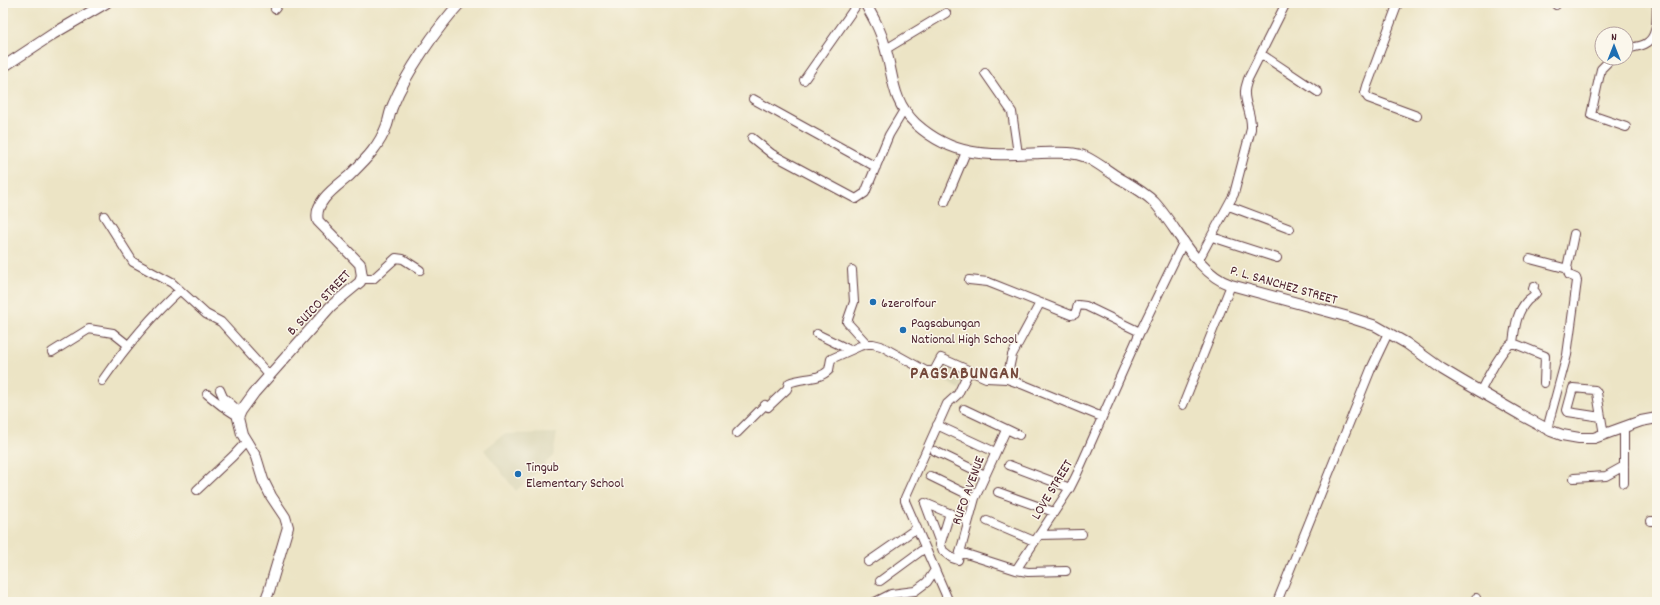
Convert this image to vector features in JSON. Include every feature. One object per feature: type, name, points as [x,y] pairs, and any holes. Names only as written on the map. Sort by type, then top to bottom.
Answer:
[{"type":"street","points":[[3,67],[52,34],[106,3]]},
{"type":"street","name":"B. SUICO STREET","points":[[240,415],[247,401],[330,306],[360,282],[362,270],[360,264],[318,221],[316,214],[322,201],[370,155],[379,144],[387,125],[392,106],[404,84],[434,36],[448,16],[460,3]]},
{"type":"street","points":[[804,80],[858,3]]},
{"type":"street","name":"P. L. SANCHEZ STREET","points":[[864,3],[872,16],[886,49],[893,87],[904,110],[926,132],[948,145],[966,152],[986,155],[1064,152],[1085,157],[1148,196],[1198,261],[1208,271],[1231,285],[1346,316],[1376,326],[1480,392],[1547,429],[1562,435],[1579,438],[1594,438],[1641,421],[1657,418]]},
{"type":"street","points":[[1198,261],[1229,206],[1238,180],[1251,129],[1252,119],[1246,103],[1245,91],[1248,79],[1286,3]]},
{"type":"street","points":[[1398,3],[1366,86],[1365,93],[1368,98],[1417,116]]},
{"type":"street","points":[[1634,47],[1645,44],[1651,40],[1655,30],[1657,3]]},
{"type":"street","points":[[886,49],[946,14]]},
{"type":"street","points":[[1261,54],[1318,92]]},
{"type":"street","points":[[1604,66],[1601,69],[1591,115],[1626,127]]},
{"type":"street","points":[[985,73],[1012,112],[1018,154]]},
{"type":"street","points":[[753,99],[876,167]]},
{"type":"street","points":[[752,138],[772,154],[856,199],[865,193],[889,135],[904,110]]},
{"type":"street","points":[[945,202],[966,152]]},
{"type":"street","points":[[1229,206],[1290,228]]},
{"type":"street","points":[[104,216],[133,262],[172,284],[206,314],[220,322],[270,376]]},
{"type":"street","points":[[1547,429],[1567,355],[1577,281],[1576,278],[1569,275],[1568,269],[1574,234]]},
{"type":"street","points":[[1212,237],[1277,258]]},
{"type":"street","name":"LOVE STREET","points":[[1016,570],[1070,488],[1140,332],[1184,241]]},
{"type":"street","points":[[361,279],[372,279],[396,258],[403,259],[420,270]]},
{"type":"street","points":[[1530,259],[1568,269]]},
{"type":"street","points":[[852,270],[854,302],[847,322],[867,344]]},
{"type":"street","points":[[969,280],[988,282],[1072,315],[1075,314],[1077,306],[1086,306],[1140,332]]},
{"type":"street","points":[[1183,405],[1231,285]]},
{"type":"street","points":[[1513,343],[1517,319],[1526,302],[1536,293],[1533,289],[1534,286]]},
{"type":"street","points":[[102,381],[128,345],[164,304],[180,290]]},
{"type":"street","points":[[1007,379],[1012,355],[1040,303]]},
{"type":"street","points":[[52,352],[90,329],[113,333],[128,345]]},
{"type":"street","points":[[1277,602],[1371,369],[1388,333]]},
{"type":"street","points":[[817,334],[850,350]]},
{"type":"street","points":[[1480,392],[1490,371],[1507,346],[1513,343],[1545,356],[1544,383]]},
{"type":"street","points":[[737,433],[765,405],[768,407],[787,389],[790,383],[796,380],[819,377],[829,370],[831,359],[867,344],[881,346],[926,371],[934,371],[941,358],[986,378],[1007,379],[1102,417]]},
{"type":"street","points":[[949,602],[905,498],[947,404],[958,394],[969,371]]},
{"type":"street","points":[[1601,417],[1568,412],[1567,410],[1573,388],[1595,390],[1598,393],[1604,435]]},
{"type":"street","points":[[220,390],[223,397],[240,415],[242,434],[256,457],[263,480],[271,496],[288,522],[288,527],[270,591],[264,602]]},
{"type":"street","points":[[208,394],[222,406],[240,415]]},
{"type":"street","points":[[964,409],[1019,435]]},
{"type":"street","points":[[937,425],[995,452]]},
{"type":"street","points":[[1624,428],[1624,483]]},
{"type":"street","name":"RUFO AVENUE","points":[[959,556],[975,498],[1006,430]]},
{"type":"street","points":[[197,490],[247,441]]},
{"type":"street","points":[[936,451],[985,475]]},
{"type":"street","points":[[1009,465],[1070,488]]},
{"type":"street","points":[[1574,478],[1606,476],[1624,466]]},
{"type":"street","points":[[930,476],[975,498]]},
{"type":"street","points":[[998,492],[1054,512]]},
{"type":"street","points":[[968,521],[926,503],[925,505],[940,545],[946,554],[1028,572],[1066,571]]},
{"type":"street","points":[[940,545],[950,513]]},
{"type":"street","points":[[987,521],[1037,538],[1082,534]]},
{"type":"street","points":[[868,562],[917,528]]},
{"type":"street","points":[[880,580],[925,548]]},
{"type":"street","points":[[875,602],[891,594],[915,591],[927,582],[935,570]]},
{"type":"shaded area","points":[[942,362],[966,375],[960,389],[935,376]]},
{"type":"shaded area","name":"Tingub Elementary School","points":[[557,433],[553,456],[516,491],[484,450],[504,434]]},
{"type":"place","name":"6zero1four","points":[[873,302]]},
{"type":"place","name":"Pagsabungan National High School","points":[[903,330]]},
{"type":"place","name":"Tingub Elementary School","points":[[518,474]]},
{"type":"district","name":"PAGSABUNGAN","points":[[965,372]]}]
